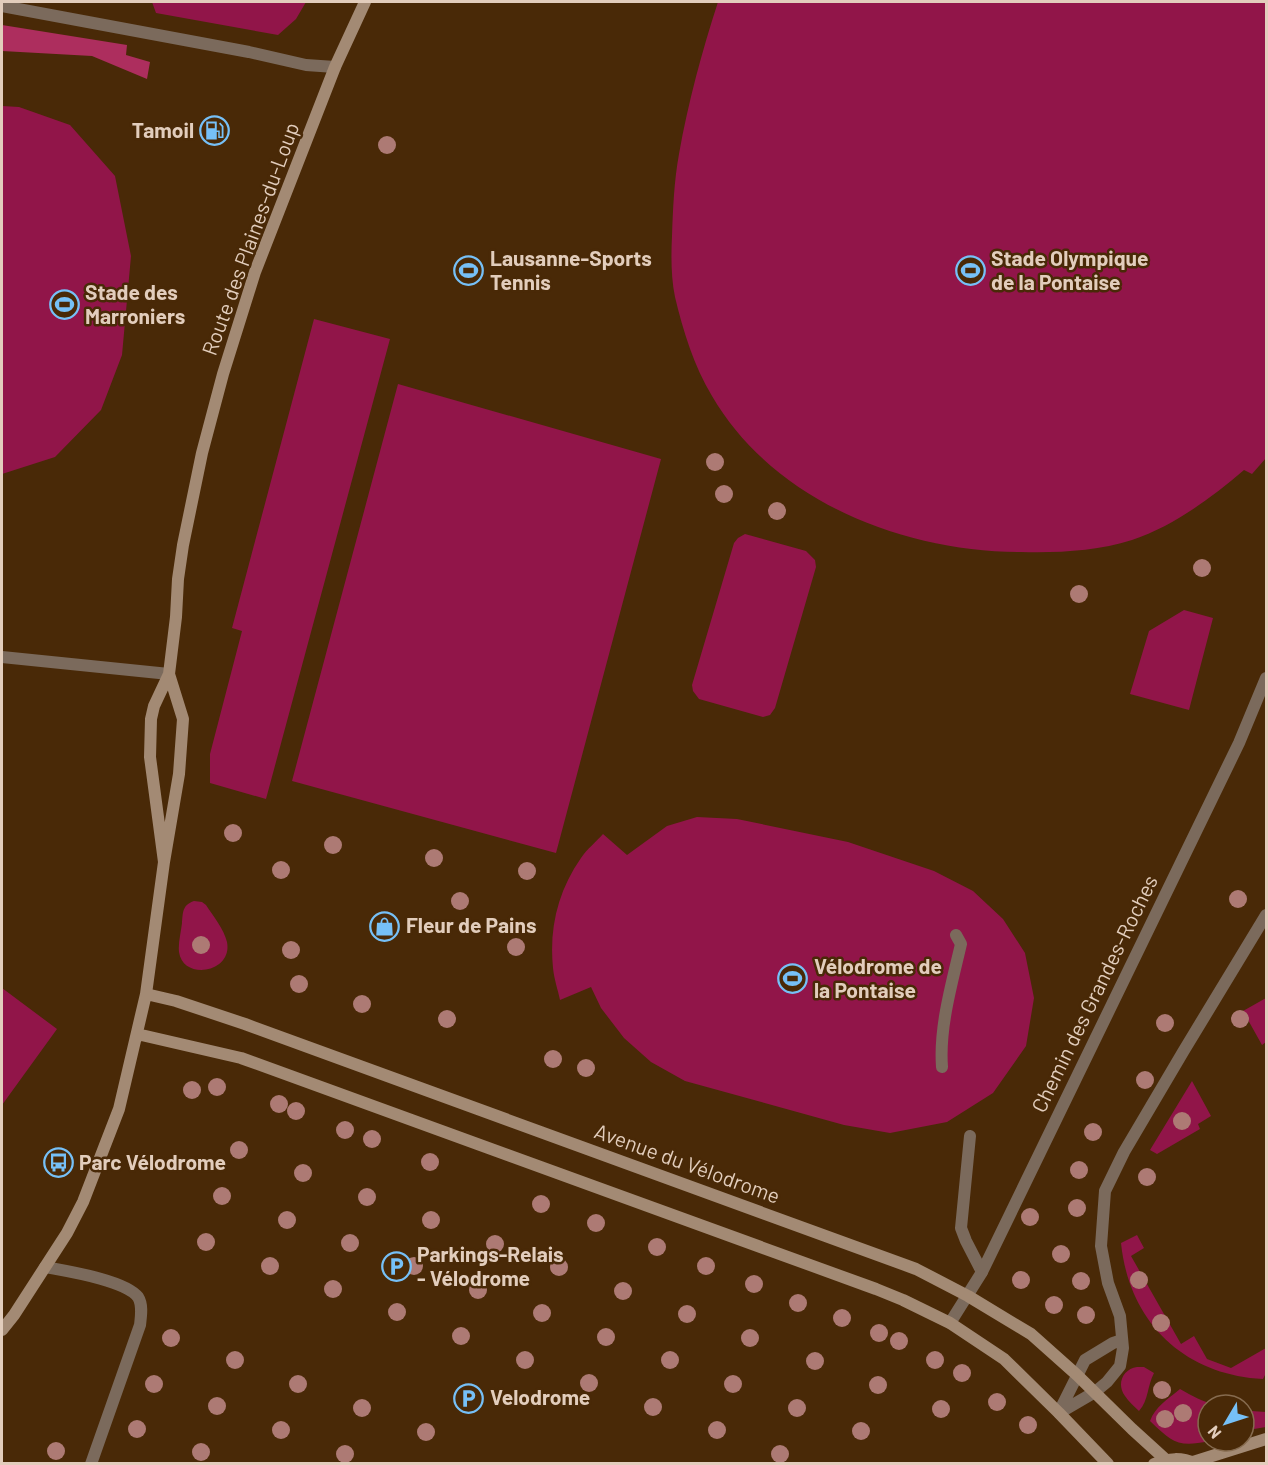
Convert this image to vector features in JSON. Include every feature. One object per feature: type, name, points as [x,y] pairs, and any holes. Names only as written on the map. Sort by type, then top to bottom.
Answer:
[{"type":"street","name":"Route des Plaines-du-Loup","points":[[164,862],[151,768],[150,728],[154,706],[169,674],[183,545],[202,453],[223,374],[255,272],[335,67],[365,2]]},
{"type":"street","points":[[2,6],[249,52],[306,65],[335,67]]},
{"type":"street","points":[[2,657],[169,674]]},
{"type":"street","name":"Route des Plaines-du-Loup","points":[[2,1330],[67,1233],[83,1202],[119,1108],[146,994],[179,774],[183,719],[169,674]]},
{"type":"street","name":"Chemin des Grandes-Roches","points":[[950,1323],[982,1272],[1234,753],[1266,678]]},
{"type":"street","points":[[1059,1413],[1095,1392],[1120,1366],[1123,1348],[1120,1316],[1108,1284],[1101,1246],[1105,1191],[1124,1152],[1266,915]]},
{"type":"street","points":[[942,1067],[941,1049],[961,944],[956,935]]},
{"type":"street","name":"Avenue du Vélodrome","points":[[146,994],[176,1001],[254,1027],[915,1269],[968,1296],[1031,1334],[1095,1392],[1139,1436],[1160,1461]]},
{"type":"street","points":[[137,1034],[241,1058],[903,1300],[950,1323],[1004,1359],[1108,1464]]},
{"type":"street","points":[[970,1136],[961,1228],[982,1272]]},
{"type":"street","points":[[45,1267],[104,1279],[130,1291],[139,1298],[141,1306],[140,1325],[91,1464]]},
{"type":"street","points":[[1059,1413],[1084,1360],[1122,1340]]},
{"type":"street","points":[[1160,1461],[1180,1458],[1195,1463],[1266,1439]]},
{"type":"shaded area","points":[[152,2],[306,2],[296,19],[278,35],[156,13]]},
{"type":"shaded area","name":"Stade Olympique de la Pontaise","points":[[718,2],[1266,2],[1266,458],[1252,474],[1244,470],[1191,510],[1148,534],[1105,547],[1049,552],[977,550],[932,543],[888,531],[846,514],[806,492],[770,465],[738,433],[706,385],[685,335],[673,282],[672,243],[677,164],[696,77]]},
{"type":"shaded area","points":[[2,25],[127,45],[126,55],[150,62],[147,79],[92,56],[2,51]]},
{"type":"shaded area","name":"Stade des Marroniers","points":[[2,106],[19,107],[70,125],[115,176],[131,256],[122,355],[101,410],[55,457],[2,474]]},
{"type":"shaded area","points":[[314,319],[390,339],[266,799],[210,783],[210,754],[242,631],[232,628]]},
{"type":"shaded area","points":[[398,384],[661,459],[556,853],[292,781]]},
{"type":"shaded area","points":[[745,534],[806,551],[815,560],[816,567],[775,708],[770,715],[763,717],[699,699],[692,685],[734,543]]},
{"type":"shaded area","points":[[1184,610],[1213,618],[1189,710],[1130,694],[1149,631]]},
{"type":"shaded area","name":"Vélodrome de la Pontaise","points":[[697,817],[737,819],[848,842],[934,871],[973,891],[1003,919],[1025,953],[1034,998],[1026,1046],[993,1093],[947,1122],[890,1133],[844,1125],[685,1081],[651,1062],[624,1038],[601,1008],[591,987],[560,1000],[553,968],[554,924],[566,883],[583,855],[603,834],[627,855],[667,826]]},
{"type":"shaded area","points":[[194,901],[206,905],[221,927],[227,942],[227,953],[223,961],[207,970],[189,967],[182,961],[179,952],[184,910]]},
{"type":"shaded area","points":[[2,988],[57,1029],[2,1105]]},
{"type":"shaded area","points":[[1266,998],[1266,1042],[1262,1045],[1243,1011]]},
{"type":"shaded area","points":[[1192,1081],[1211,1116],[1198,1124],[1200,1129],[1157,1154],[1150,1150]]},
{"type":"shaded area","points":[[1137,1235],[1144,1248],[1131,1256],[1181,1344],[1194,1336],[1207,1359],[1231,1368],[1266,1348],[1266,1373],[1263,1379],[1235,1375],[1209,1367],[1185,1355],[1165,1339],[1149,1320],[1135,1297],[1126,1271],[1121,1243]]},
{"type":"shaded area","points":[[1137,1367],[1144,1367],[1154,1373],[1145,1402],[1139,1411],[1121,1387],[1125,1374]]},
{"type":"shaded area","points":[[1180,1389],[1196,1397],[1196,1443],[1176,1441],[1150,1421],[1159,1407]]},
{"type":"shaded area","points":[[1256,1411],[1266,1412],[1266,1427],[1256,1429]]},
{"type":"place","name":"Tamoil","points":[[215,131]]},
{"type":"place","name":"Lausanne-Sports Tennis","points":[[469,271]]},
{"type":"place","name":"Stade Olympique de la Pontaise","points":[[970,271]]},
{"type":"place","name":"Stade des Marroniers","points":[[64,305]]},
{"type":"place","name":"Fleur de Pains","points":[[385,926]]},
{"type":"place","name":"Vélodrome de la Pontaise","points":[[793,979]]},
{"type":"place","name":"Parc Vélodrome","points":[[58,1163]]},
{"type":"place","name":"Parkings-Relais - Vélodrome","points":[[396,1267]]},
{"type":"place","name":"Velodrome","points":[[469,1398]]}]
